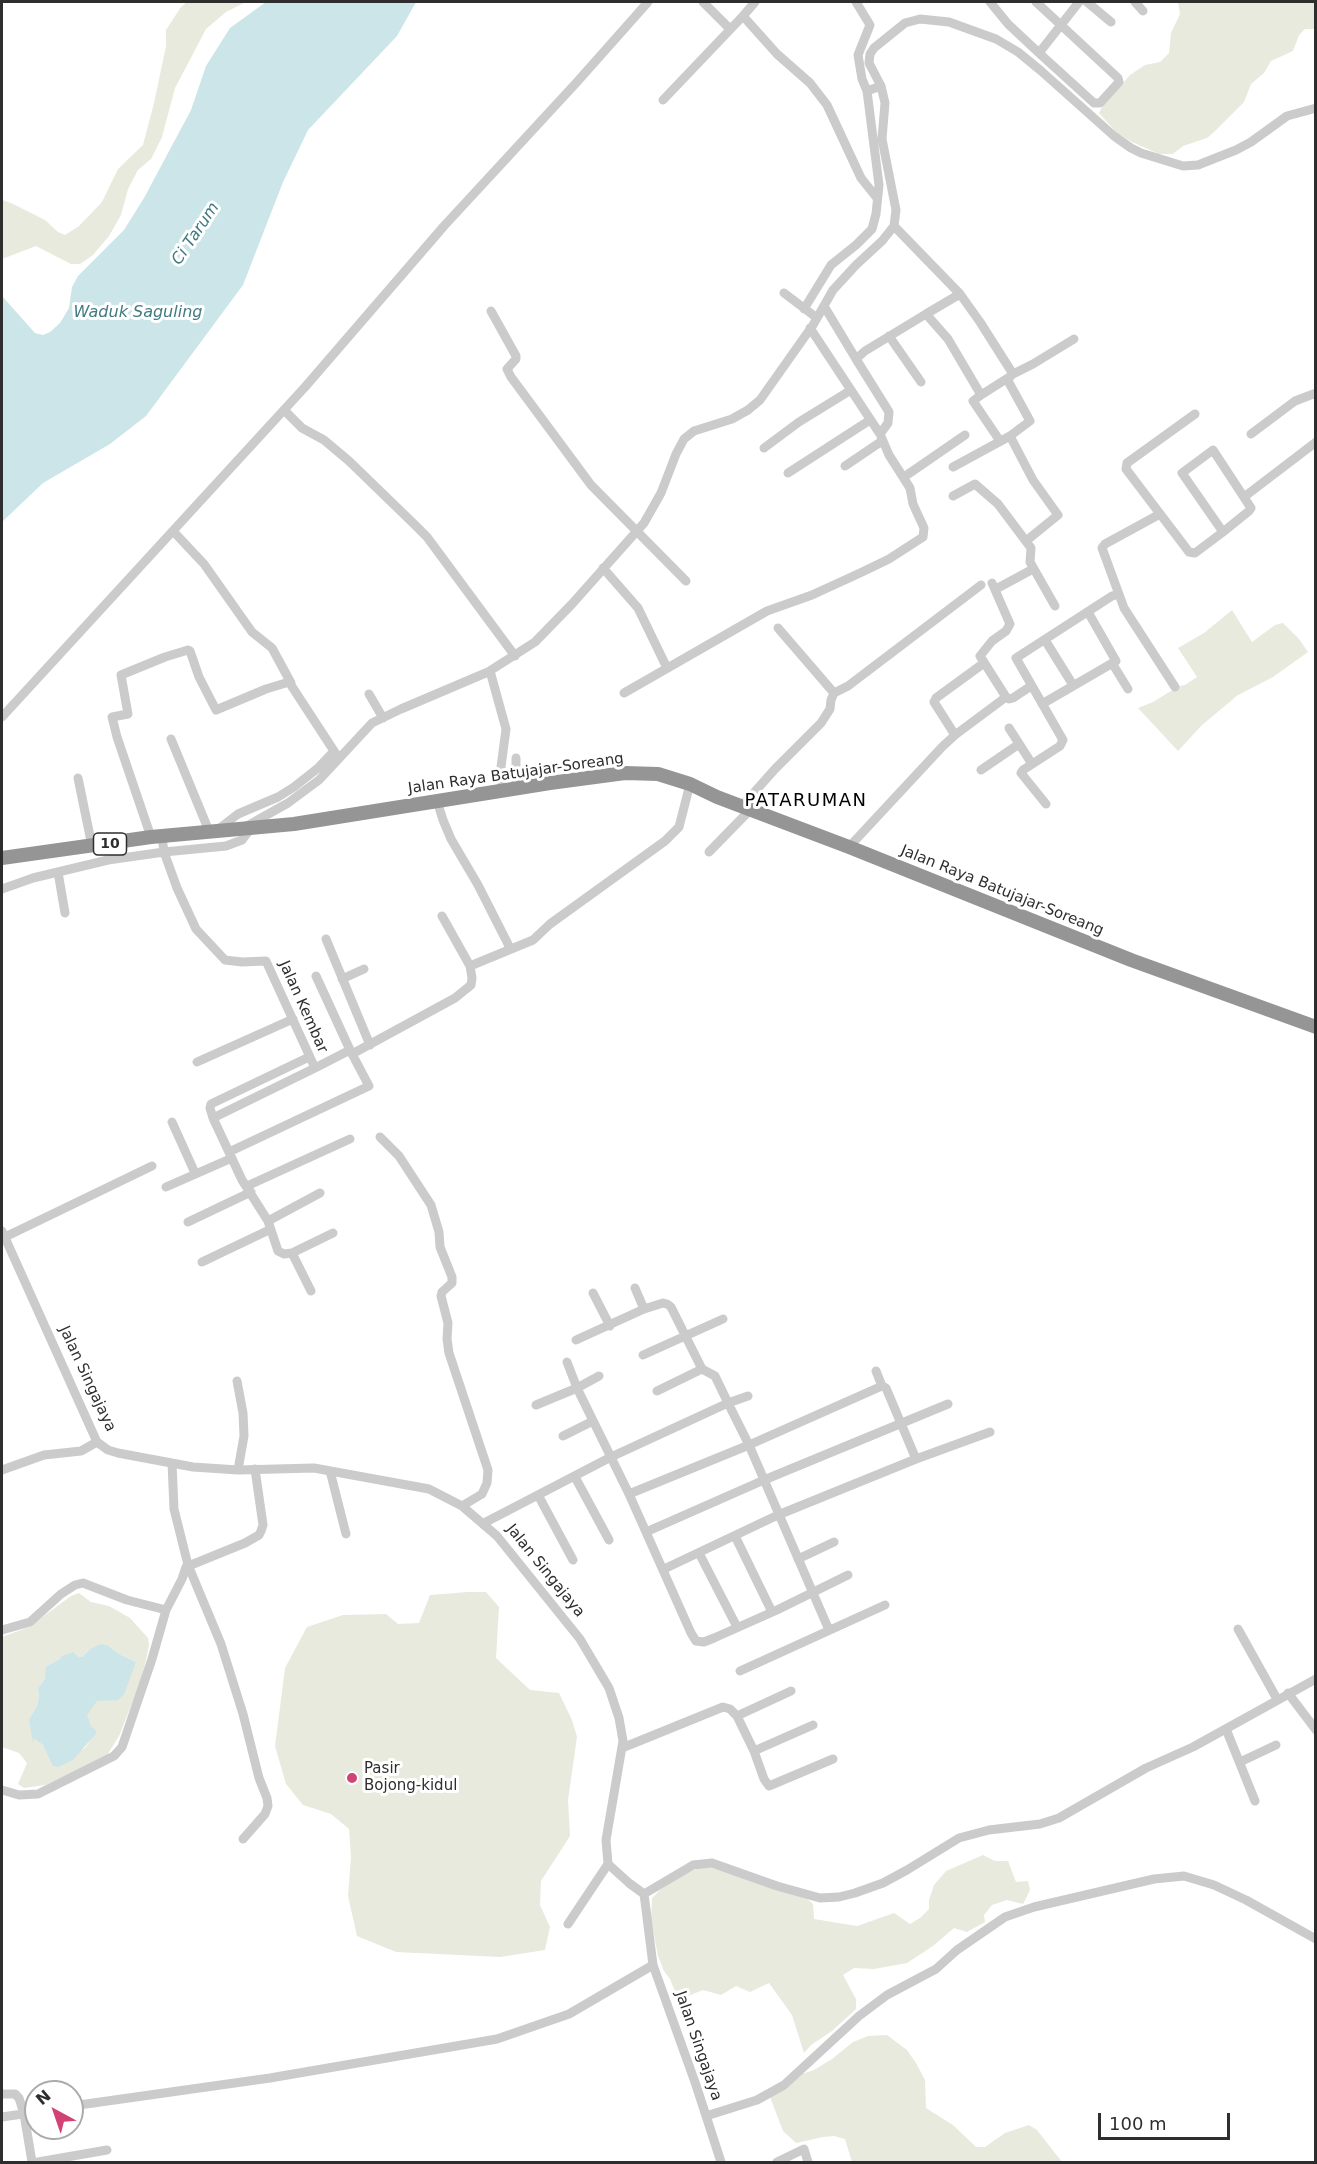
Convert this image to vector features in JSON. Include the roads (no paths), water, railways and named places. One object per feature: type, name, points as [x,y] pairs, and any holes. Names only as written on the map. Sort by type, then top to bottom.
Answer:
[{"type":"highway","name":"Jalan Raya Batujajar-Soreang","points":[[2,858],[92,846],[161,843],[215,831],[332,818],[509,789],[625,773],[658,774],[690,783],[746,808],[1100,948],[1316,1027]]},
{"type":"street","points":[[2,717],[284,410],[444,226],[648,2]]},
{"type":"street","points":[[703,2],[730,29]]},
{"type":"street","points":[[663,100],[755,2]]},
{"type":"street","points":[[804,309],[831,265],[872,229],[876,214],[879,185],[867,91],[858,66],[858,55],[870,25],[856,2]]},
{"type":"street","points":[[990,2],[998,13],[1039,53],[1094,103],[1100,103],[1119,82],[1114,73],[1036,2]]},
{"type":"street","points":[[1039,53],[1079,2]]},
{"type":"street","points":[[1087,2],[1111,22]]},
{"type":"street","points":[[1135,2],[1143,11]]},
{"type":"street","points":[[743,16],[777,54],[810,83],[827,105],[861,178],[877,198]]},
{"type":"street","points":[[2,889],[33,878],[108,860],[161,843],[235,844],[242,840],[243,829],[304,792],[337,755],[364,731],[383,718],[490,671],[535,642],[552,626],[636,532],[654,507],[676,454],[687,436],[694,431],[732,419],[760,400],[817,318],[833,290],[894,226],[896,210],[883,149],[885,103],[881,86],[869,63],[870,54],[874,48],[905,23],[920,19],[949,22],[996,39],[1026,58],[1114,136],[1131,148],[1183,166],[1198,165],[1236,150],[1287,116],[1316,108]]},
{"type":"street","points":[[867,91],[881,86]]},
{"type":"street","points":[[894,226],[960,294],[980,322],[1010,376],[1030,421],[1010,436],[953,467]]},
{"type":"street","points":[[831,265],[845,278]]},
{"type":"street","points":[[784,293],[817,318]]},
{"type":"street","points":[[856,359],[889,336],[960,294]]},
{"type":"street","points":[[824,306],[889,412],[888,423],[881,437],[845,466]]},
{"type":"street","points":[[491,311],[516,356],[507,369],[511,377],[591,485],[686,581]]},
{"type":"street","points":[[926,314],[948,339],[981,395]]},
{"type":"street","points":[[624,693],[767,611],[812,595],[870,568],[923,537],[924,528],[913,504],[910,488],[881,437],[810,328]]},
{"type":"street","points":[[889,336],[921,382]]},
{"type":"street","points":[[1000,441],[973,401],[1010,376],[1074,339]]},
{"type":"street","points":[[764,448],[851,390]]},
{"type":"street","points":[[1251,434],[1295,401],[1316,393]]},
{"type":"street","points":[[284,410],[302,428],[317,435],[349,461],[415,525],[515,656]]},
{"type":"street","points":[[1194,414],[1127,464],[1126,469],[1191,553],[1195,553],[1223,532],[1251,508],[1213,450],[1182,472],[1223,532]]},
{"type":"street","points":[[788,472],[870,420]]},
{"type":"street","points":[[904,477],[965,435]]},
{"type":"street","points":[[1010,436],[1033,480],[1058,515],[1026,541]]},
{"type":"street","points":[[1244,497],[1316,442]]},
{"type":"street","points":[[952,496],[975,484],[998,504],[1031,548],[1029,560],[1055,606]]},
{"type":"street","points":[[1160,514],[1102,548],[1124,608],[1175,687]]},
{"type":"street","points":[[172,531],[204,564],[252,632],[272,648],[311,718],[337,755]]},
{"type":"street","points":[[603,568],[638,608],[667,668]]},
{"type":"street","points":[[1031,686],[1009,699],[980,656],[992,641],[1006,631],[1010,624],[994,586],[1033,568]]},
{"type":"street","points":[[709,852],[775,769],[821,723],[830,710],[834,693],[848,686],[981,585]]},
{"type":"street","points":[[1046,804],[1022,773],[1060,746],[1063,740],[1016,658],[1119,594]]},
{"type":"street","points":[[1042,704],[1116,661],[1088,612]]},
{"type":"street","points":[[778,628],[834,693]]},
{"type":"street","points":[[1045,640],[1073,685]]},
{"type":"street","points":[[161,843],[117,737],[112,717],[128,714],[121,675],[188,650],[216,710],[266,689],[286,682],[291,683]]},
{"type":"street","points":[[955,735],[934,702],[936,698],[984,663]]},
{"type":"street","points":[[1112,663],[1128,690]]},
{"type":"street","points":[[490,671],[506,729],[501,767],[509,789]]},
{"type":"street","points":[[369,694],[383,718]]},
{"type":"street","points":[[849,847],[955,735],[1006,697]]},
{"type":"street","points":[[1009,728],[1032,764]]},
{"type":"street","points":[[171,739],[215,831],[238,814],[263,804],[294,787],[337,755]]},
{"type":"street","points":[[981,770],[1019,744]]},
{"type":"street","points":[[509,789],[516,759]]},
{"type":"street","points":[[78,778],[92,846]]},
{"type":"street","points":[[470,966],[533,940],[550,924],[664,841],[679,826],[690,783]]},
{"type":"street","points":[[437,801],[451,839],[478,885],[510,948]]},
{"type":"street","name":"Jalan Kembar","points":[[161,843],[177,888],[196,929],[225,960],[266,961],[315,1068],[213,1118]]},
{"type":"street","points":[[58,872],[65,913]]},
{"type":"street","points":[[315,1068],[369,1045],[464,992],[471,985],[470,966],[442,916]]},
{"type":"street","points":[[326,939],[369,1045]]},
{"type":"street","points":[[342,979],[364,969]]},
{"type":"street","points":[[166,1187],[369,1086],[316,976]]},
{"type":"street","points":[[197,1062],[293,1019]]},
{"type":"street","points":[[309,1057],[211,1104],[210,1108],[242,1180],[269,1226],[278,1251],[284,1254],[292,1253],[333,1233]]},
{"type":"street","points":[[172,1122],[195,1173]]},
{"type":"street","points":[[380,1137],[399,1156],[431,1205],[439,1232],[440,1247],[452,1277],[452,1283],[442,1292],[441,1296],[448,1323],[448,1346],[488,1470],[483,1494],[462,1506]]},
{"type":"street","points":[[188,1222],[350,1138]]},
{"type":"street","points":[[3,1234],[152,1166]]},
{"type":"street","points":[[202,1262],[269,1226],[320,1193]]},
{"type":"street","name":"Jalan Singajaya","points":[[3,1234],[5,1249],[97,1442],[108,1450],[202,1468],[238,1470],[304,1468],[429,1489],[462,1506],[484,1523],[516,1557],[580,1638],[609,1688],[619,1718],[623,1741],[606,1840],[608,1864]]},
{"type":"street","points":[[292,1253],[311,1290]]},
{"type":"street","points":[[635,1288],[644,1309]]},
{"type":"street","points":[[593,1293],[610,1326]]},
{"type":"street","points":[[576,1340],[644,1309],[663,1303],[671,1307],[702,1369],[715,1376],[749,1445],[829,1630]]},
{"type":"street","points":[[644,1355],[723,1319]]},
{"type":"street","points":[[567,1362],[577,1388],[629,1494],[696,1641],[704,1642],[848,1575]]},
{"type":"street","points":[[657,1391],[702,1369]]},
{"type":"street","points":[[876,1371],[916,1459]]},
{"type":"street","points":[[536,1405],[599,1376]]},
{"type":"street","points":[[237,1381],[243,1413],[244,1436],[238,1470]]},
{"type":"street","points":[[629,1494],[749,1445],[882,1386]]},
{"type":"street","points":[[484,1523],[610,1457],[748,1396]]},
{"type":"street","points":[[646,1532],[764,1480],[948,1404]]},
{"type":"street","points":[[563,1436],[593,1422]]},
{"type":"street","points":[[664,1569],[778,1515],[916,1459],[990,1432]]},
{"type":"street","points":[[2,1470],[44,1455],[81,1450],[97,1442]]},
{"type":"street","points":[[171,1463],[174,1509],[188,1565],[222,1644],[259,1778],[267,1798],[268,1806],[265,1814],[243,1839]]},
{"type":"street","points":[[2,1790],[19,1795],[38,1794],[114,1756],[122,1747],[166,1610],[188,1565],[245,1543],[259,1535],[263,1525],[255,1469]]},
{"type":"street","points":[[330,1471],[346,1534]]},
{"type":"street","points":[[574,1477],[609,1540]]},
{"type":"street","points":[[538,1495],[573,1560]]},
{"type":"street","points":[[735,1536],[772,1612]]},
{"type":"street","points":[[798,1559],[834,1542]]},
{"type":"street","points":[[699,1553],[737,1627]]},
{"type":"street","points":[[2,1630],[30,1622],[61,1594],[83,1583],[127,1600],[166,1610]]},
{"type":"street","points":[[740,1671],[885,1605]]},
{"type":"street","points":[[1238,1629],[1277,1699]]},
{"type":"street","points":[[568,1924],[608,1864],[644,1894],[693,1865],[712,1863],[777,1886],[820,1898],[855,1893],[883,1883],[908,1870],[959,1838],[989,1830],[1040,1824],[1059,1818],[1146,1768],[1193,1747],[1316,1678]]},
{"type":"street","points":[[737,1716],[791,1690]]},
{"type":"street","points":[[1288,1693],[1316,1730]]},
{"type":"street","points":[[622,1748],[723,1707],[730,1709],[737,1716],[769,1786],[833,1759]]},
{"type":"street","points":[[754,1751],[813,1725]]},
{"type":"street","points":[[1226,1729],[1255,1801]]},
{"type":"street","points":[[1240,1762],[1276,1745]]},
{"type":"street","points":[[706,2116],[757,2100],[784,2085],[859,2016],[887,1995],[936,1969],[957,1950],[1005,1917],[1034,1907],[1154,1879],[1184,1876],[1214,1885],[1246,1900],[1316,1939]]},
{"type":"street","name":"Jalan Singajaya","points":[[644,1894],[652,1965],[669,2006],[721,2163]]},
{"type":"street","points":[[84,2104],[270,2078],[497,2039],[569,2014],[652,1965]]},
{"type":"street","points":[[2,2094],[15,2094],[20,2098],[24,2114],[2,2117]]},
{"type":"street","points":[[28,2140],[32,2163]]},
{"type":"street","points":[[777,2163],[804,2149],[808,2163]]},
{"type":"street","points":[[38,2163],[106,2150]]},
{"type":"water","name":"Waduk Saguling","points":[[266,2],[416,2],[397,36],[308,130],[283,182],[243,285],[146,416],[110,444],[43,483],[2,522],[2,296],[35,333],[43,335],[60,323],[69,308],[72,287],[78,276],[124,230],[144,198],[191,110],[206,66],[230,28]]},
{"type":"water","points":[[101,1644],[109,1646],[136,1662],[124,1694],[118,1700],[97,1701],[87,1715],[91,1726],[97,1731],[95,1735],[73,1760],[58,1767],[53,1766],[43,1745],[34,1738],[33,1743],[29,1719],[37,1706],[38,1688],[45,1679],[46,1667],[62,1656],[73,1652],[78,1657],[82,1657],[90,1649]]},
{"type":"place","name":"Pasir Bojong-kidul","points":[[352,1778]]},
{"type":"district","name":"PATARUMAN","points":[[806,801]]},
{"type":"water label","name":"Ci Tarum","points":[[196,234]]}]
